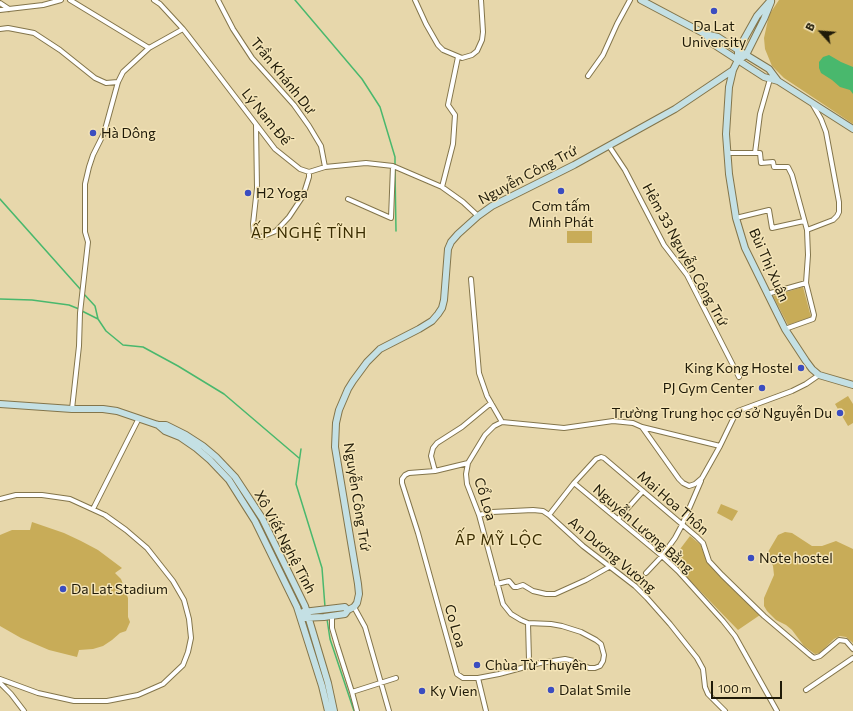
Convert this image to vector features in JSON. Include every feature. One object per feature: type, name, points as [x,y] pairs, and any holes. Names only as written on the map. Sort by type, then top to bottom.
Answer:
[{"type":"main road","points":[[641,0],[705,34],[718,37],[746,54],[769,69],[778,81],[853,129]]},
{"type":"main road","points":[[738,60],[738,50],[756,16],[771,0]]},
{"type":"main road","points":[[732,70],[738,60],[746,54],[764,19],[771,0]]},
{"type":"main road","points":[[705,34],[713,44],[764,77],[778,81]]},
{"type":"main road","name":"Nguyễn Công Trứ","points":[[351,609],[358,598],[358,584],[335,447],[336,423],[339,410],[348,389],[367,362],[380,350],[432,321],[442,308],[448,249],[451,242],[478,216],[506,199],[574,165],[674,109],[732,70]]},
{"type":"main road","name":"Bùi Thị Xuân","points":[[732,70],[726,119],[727,153],[736,218],[745,248],[785,329],[812,369],[819,375]]},
{"type":"main road","points":[[819,375],[853,385]]},
{"type":"main road","name":"Xô Viết Nghệ Tĩnh","points":[[0,404],[110,410],[158,425],[166,425],[173,428],[203,446],[216,457],[236,477],[262,518],[308,615],[328,683],[334,711]]},
{"type":"main road","name":"Xô Viết Nghệ Tĩnh","points":[[158,425],[164,431],[180,438],[196,448],[210,460],[229,480],[255,521],[299,612],[307,642],[322,686],[328,711]]},
{"type":"main road","points":[[301,618],[308,615],[332,613],[345,614],[351,609]]},
{"type":"main road","points":[[299,612],[308,615]]},
{"type":"street","points":[[0,10],[43,5],[61,0]]},
{"type":"street","points":[[70,0],[149,48]]},
{"type":"street","name":"Lý Nam Đế","points":[[154,0],[160,4],[183,29],[274,149],[300,169],[309,172]]},
{"type":"street","name":"Trần Khánh Dư","points":[[218,0],[233,29],[252,58],[294,105],[309,126],[321,146],[326,167]]},
{"type":"street","points":[[415,0],[438,45],[443,50],[462,58],[472,55],[480,46],[483,32],[481,0]]},
{"type":"street","points":[[588,76],[603,55],[630,0]]},
{"type":"street","points":[[0,3],[9,9]]},
{"type":"street","points":[[0,30],[8,28],[34,33],[60,50],[95,78],[106,83],[118,82]]},
{"type":"street","points":[[72,409],[88,242],[85,232],[85,179],[92,155],[108,123],[118,82],[123,72],[149,48],[183,29]]},
{"type":"street","points":[[442,187],[453,144],[455,115],[448,105],[458,57]]},
{"type":"street","points":[[755,153],[760,114],[770,79]]},
{"type":"street","points":[[807,230],[833,220],[839,212],[839,202],[826,132],[821,119],[812,104]]},
{"type":"street","points":[[256,125],[257,188],[252,224],[254,235],[261,237],[276,231],[289,217],[303,196],[309,177],[309,172],[326,167],[366,163],[393,166],[442,187],[463,202],[478,216]]},
{"type":"street","name":"Hẻm 33 Nguyễn Công Trứ","points":[[609,146],[625,170],[664,245],[690,280],[739,377]]},
{"type":"street","points":[[727,153],[760,154],[761,163],[773,162],[774,167],[788,167],[792,175],[807,230],[808,255],[806,283],[814,315],[812,319],[785,329]]},
{"type":"street","points":[[348,199],[391,218],[393,166]]},
{"type":"street","points":[[736,218],[769,210],[772,228],[804,221]]},
{"type":"street","points":[[470,278],[479,373],[482,386],[502,422]]},
{"type":"street","points":[[767,294],[806,283]]},
{"type":"street","points":[[646,573],[662,556],[675,538],[702,478],[738,411],[792,391],[819,375]]},
{"type":"street","points":[[435,471],[431,456],[433,448],[437,443],[462,427],[491,403]]},
{"type":"street","points":[[94,509],[139,418]]},
{"type":"street","points":[[468,463],[490,430],[498,423],[502,422],[564,428],[619,421],[633,422],[642,427],[720,446]]},
{"type":"street","points":[[642,427],[681,482],[689,486],[695,484],[702,478]]},
{"type":"street","name":"Mai Hoa Thôn","points":[[549,515],[574,483],[596,459],[601,457],[604,458],[703,543],[709,561],[722,575],[764,616],[810,655],[814,658],[820,656],[839,640],[846,642],[853,649]]},
{"type":"street","name":"Co Loa","points":[[468,463],[435,471],[405,475],[402,479],[456,671],[459,676],[463,678],[478,678],[540,663],[565,659],[574,661],[588,668],[595,668],[600,666],[603,661],[603,648],[601,644],[581,632],[557,624],[528,622]]},
{"type":"street","name":"Cổ Loa","points":[[468,463],[466,474],[467,484],[479,515],[503,604],[515,617],[528,622]]},
{"type":"street","name":"Nguyễn Lương Bằng","points":[[574,483],[662,556],[709,605],[735,636],[777,711]]},
{"type":"street","points":[[618,520],[643,491]]},
{"type":"street","points":[[0,499],[16,495],[42,495],[70,499],[94,509],[126,530],[147,548],[173,580],[184,600],[189,619],[191,638],[183,665],[163,684],[138,695],[107,701],[74,701],[38,693],[0,680]]},
{"type":"street","name":"An Dương Vương","points":[[479,515],[492,512],[532,510],[543,511],[549,515],[609,568],[648,598],[700,663],[708,694],[725,711]]},
{"type":"street","points":[[497,584],[509,581],[514,587],[517,588],[523,585],[533,591],[546,594],[555,594],[609,568]]},
{"type":"street","points":[[351,609],[365,627],[389,711]]},
{"type":"street","points":[[332,613],[332,628],[336,645],[357,711]]},
{"type":"street","points":[[528,622],[529,660]]},
{"type":"street","points":[[806,690],[853,658]]},
{"type":"street","points":[[352,692],[396,678]]},
{"type":"street","points":[[478,678],[486,711]]},
{"type":"street","points":[[0,683],[24,711]]},
{"type":"shaded area","points":[[779,0],[853,0],[853,124],[784,78],[772,66],[765,49],[764,38],[769,15]]},
{"type":"shaded area","points":[[829,55],[853,67],[853,94],[850,90],[840,87],[821,73],[819,62],[823,57]]},
{"type":"shaded area","points":[[567,231],[592,231],[592,243],[567,243]]},
{"type":"shaded area","points":[[803,287],[811,317],[788,325],[773,296]]},
{"type":"shaded area","points":[[848,396],[853,404],[853,423],[848,426],[835,404]]},
{"type":"shaded area","points":[[721,504],[738,511],[732,521],[717,513]]},
{"type":"shaded area","name":"Da Lat Stadium","points":[[32,522],[64,533],[81,541],[98,550],[122,568],[115,573],[121,579],[128,598],[128,617],[130,622],[126,631],[120,633],[103,646],[93,649],[79,650],[77,657],[49,650],[21,638],[0,626],[0,535],[12,530],[30,530]]},
{"type":"shaded area","points":[[785,532],[792,533],[812,546],[822,546],[836,541],[853,549],[853,643],[846,637],[840,636],[834,639],[820,653],[815,654],[804,646],[792,630],[776,620],[767,611],[764,606],[764,598],[774,575],[773,566],[768,552],[778,535]]},
{"type":"shaded area","points":[[690,536],[701,545],[707,562],[760,615],[738,630],[671,561]]},
{"type":"waterway","points":[[295,0],[362,79],[380,107],[395,157],[395,164]]},
{"type":"waterway","points":[[395,171],[396,231]]},
{"type":"waterway","points":[[0,199],[81,290]]},
{"type":"waterway","points":[[83,293],[95,306],[98,319],[106,331],[123,345],[143,347],[224,394],[299,458]]},
{"type":"waterway","points":[[0,299],[32,300],[69,305],[79,309]]},
{"type":"waterway","points":[[82,311],[98,319]]},
{"type":"waterway","points":[[301,449],[296,484],[322,568],[325,607]]},
{"type":"waterway","points":[[327,619],[330,639],[354,711]]},
{"type":"place","name":"Da Lat University","points":[[714,11]]},
{"type":"place","name":"Hà Dông","points":[[93,133]]},
{"type":"place","name":"Cơm tấm Minh Phát","points":[[561,191]]},
{"type":"place","name":"H2 Yoga","points":[[248,193]]},
{"type":"place","name":"King Kong Hostel","points":[[801,368]]},
{"type":"place","name":"PJ Gym Center","points":[[762,388]]},
{"type":"place","name":"Trường Trung học cơ sở Nguyễn Du","points":[[840,413]]},
{"type":"place","name":"Note hostel","points":[[751,558]]},
{"type":"place","name":"Da Lat Stadium","points":[[63,589]]},
{"type":"place","name":"Chùa Từ Thuyên","points":[[477,665]]},
{"type":"place","name":"Dalat Smile","points":[[551,690]]},
{"type":"place","name":"Ky Vien","points":[[422,691]]},
{"type":"district","name":"ẤP NGHỆ TĨNH","points":[[309,233]]},
{"type":"district","name":"ẤP MỸ LỘC","points":[[499,540]]}]
